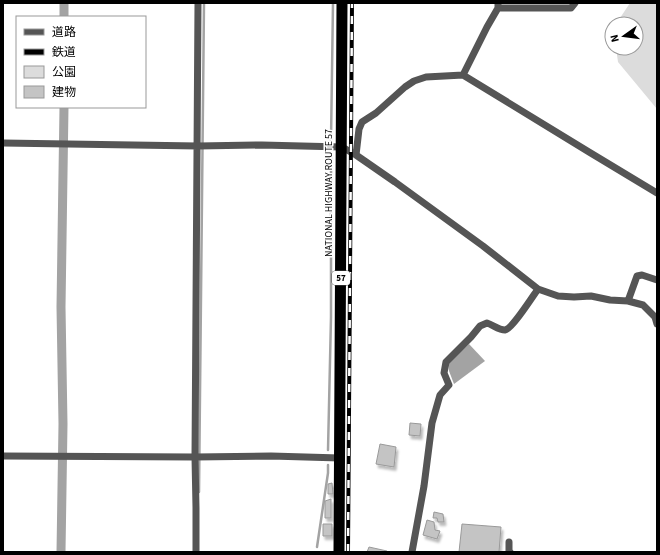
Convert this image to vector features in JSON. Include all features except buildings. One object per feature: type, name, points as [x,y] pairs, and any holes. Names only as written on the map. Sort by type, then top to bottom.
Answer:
[{"type":"highway","name":"NATIONAL HIGHWAY ROUTE 57","points":[[339,552],[342,3]]},
{"type":"street","points":[[196,552],[195,457],[198,3]]},
{"type":"street","points":[[463,75],[498,6],[571,8],[574,3]]},
{"type":"street","points":[[356,155],[359,129],[362,122],[376,113],[405,87],[414,81],[426,77],[463,75],[657,192]]},
{"type":"street","points":[[3,143],[342,147],[356,155],[483,246],[538,289],[558,296],[591,296],[610,300],[628,301],[643,306],[655,317],[657,324]]},
{"type":"street","points":[[628,301],[637,276],[642,275],[657,280]]},
{"type":"street","points":[[412,552],[424,486],[432,423],[440,395],[449,385],[444,373],[446,362],[480,326],[487,323],[503,330],[508,329],[538,289]]},
{"type":"street","points":[[3,456],[271,456],[340,458]]},
{"type":"street","points":[[509,542],[510,552]]},
{"type":"green space","points":[[630,3],[657,3],[657,109],[618,62],[617,56],[644,56],[644,16],[621,16]]},
{"type":"shaded area","points":[[469,344],[485,361],[454,384],[449,371],[448,363]]},
{"type":"waterway","points":[[64,3],[64,16]]},
{"type":"waterway","points":[[199,492],[204,3]]},
{"type":"waterway","points":[[331,140],[333,3]]},
{"type":"waterway","points":[[61,552],[63,424],[61,307],[64,108]]},
{"type":"waterway","points":[[328,450],[331,317],[331,154]]},
{"type":"waterway","points":[[317,547],[328,465]]},
{"type":"railway","points":[[348,552],[352,3]]}]
